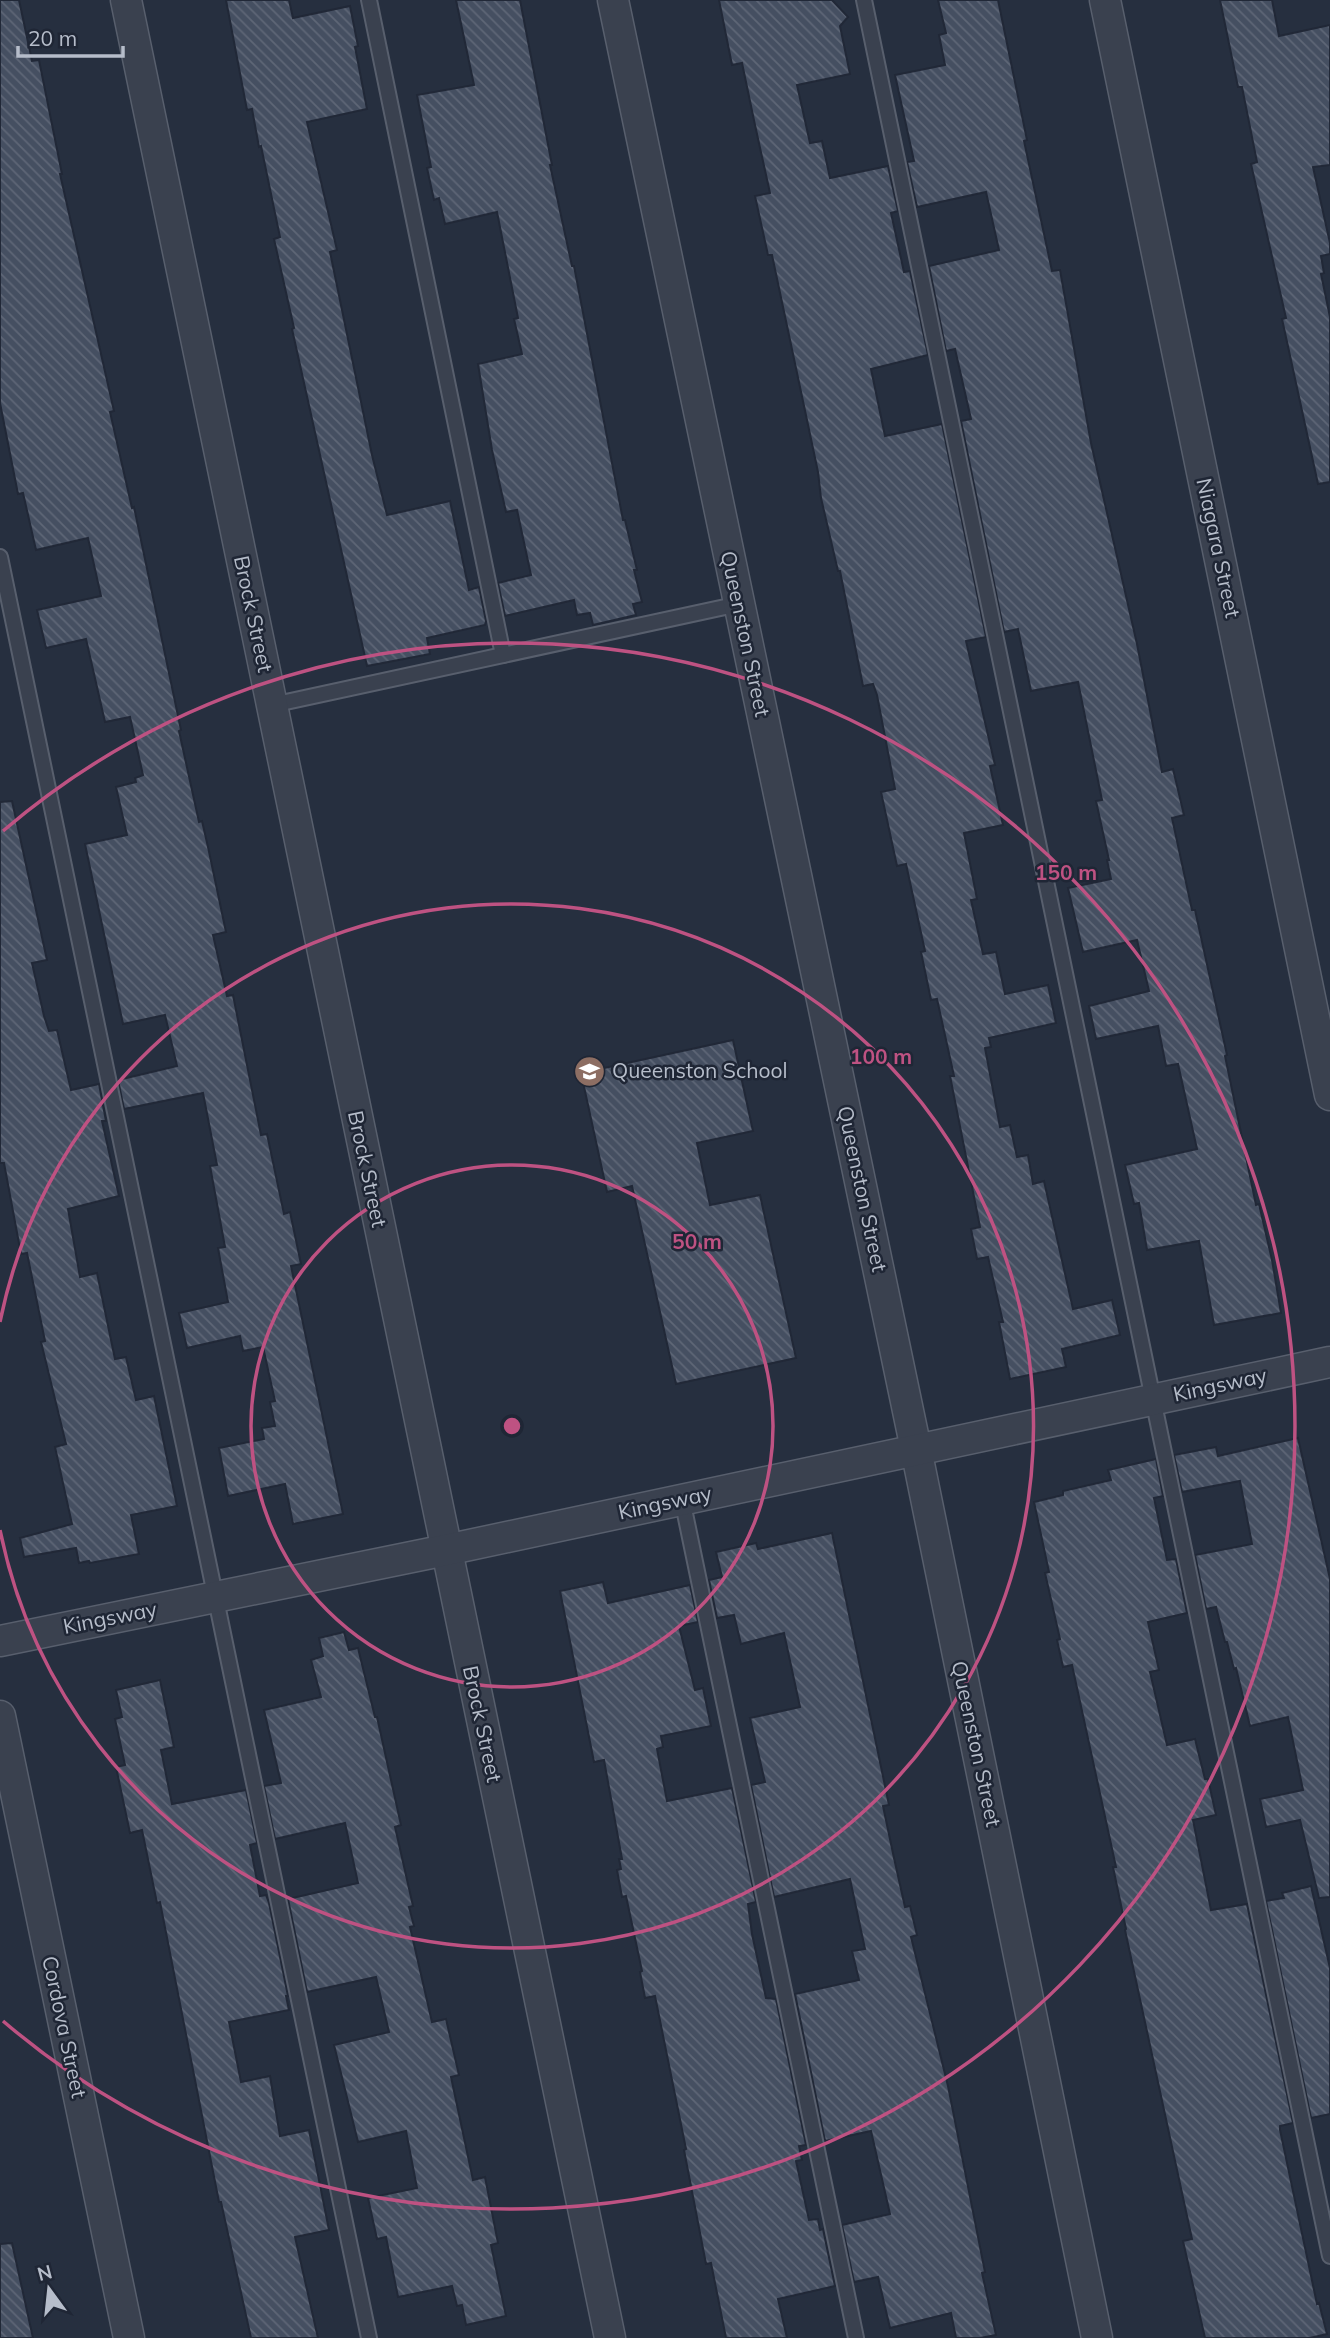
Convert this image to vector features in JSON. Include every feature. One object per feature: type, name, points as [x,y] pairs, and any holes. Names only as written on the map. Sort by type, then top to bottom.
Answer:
[{"type":"street","name":"Brock Street","points":[[126,0],[610,2338]]},
{"type":"street","name":"Queenston Street","points":[[613,0],[916,1449],[1097,2338]]},
{"type":"street","name":"Niagara Street","points":[[1105,0],[1330,1095]]},
{"type":"street","name":"Kingsway","points":[[0,1641],[446,1550],[1330,1362]]},
{"type":"street","name":"Cordova Street","points":[[0,1716],[129,2338]]},
{"type":"lane","points":[[369,0],[503,655]]},
{"type":"lane","points":[[864,0],[1330,2256]]},
{"type":"lane","points":[[0,557],[369,2338]]},
{"type":"lane","points":[[272,705],[739,604]]},
{"type":"lane","points":[[682,1499],[856,2338]]},
{"type":"building","points":[[0,0],[19,0],[32,61],[39,60],[60,174],[114,411],[110,412],[132,508],[134,507],[181,730],[179,731],[226,932],[213,935],[227,996],[233,995],[261,1135],[267,1134],[284,1214],[290,1212],[301,1264],[291,1266],[343,1514],[293,1524],[285,1484],[228,1496],[219,1448],[264,1439],[262,1428],[275,1426],[270,1402],[275,1401],[263,1347],[243,1351],[240,1336],[187,1348],[179,1313],[228,1302],[218,1248],[225,1247],[210,1166],[217,1165],[203,1093],[124,1109],[118,1080],[177,1066],[165,1015],[123,1024],[85,844],[127,835],[116,787],[136,782],[135,778],[143,775],[130,717],[105,722],[86,639],[46,648],[37,610],[101,596],[88,538],[36,550],[23,493],[18,494],[0,403]]},
{"type":"building","points":[[226,0],[289,0],[293,18],[350,6],[367,109],[307,122],[337,250],[330,252],[372,455],[387,515],[450,501],[469,590],[479,587],[486,621],[485,625],[427,638],[430,654],[367,666],[292,329],[294,328],[274,239],[280,237],[261,146],[259,147],[252,109],[247,110]]},
{"type":"building","points":[[456,0],[520,0],[550,165],[574,266],[623,520],[637,570],[634,570],[642,602],[633,604],[636,615],[593,625],[590,613],[577,615],[574,600],[505,616],[498,583],[531,575],[517,510],[506,512],[492,450],[478,364],[522,354],[514,319],[518,318],[497,212],[445,224],[439,198],[434,200],[427,168],[431,167],[417,95],[474,85]]},
{"type":"building","points":[[719,0],[832,0],[848,17],[840,26],[850,74],[797,85],[810,143],[822,141],[830,178],[888,166],[898,211],[891,213],[904,272],[910,271],[928,355],[871,369],[885,436],[942,424],[986,637],[966,641],[995,765],[990,766],[1003,825],[964,833],[977,899],[971,900],[983,954],[996,952],[1005,994],[1048,985],[1056,1023],[989,1038],[991,1047],[985,1048],[1000,1127],[1010,1125],[1017,1157],[1028,1155],[1033,1184],[1044,1181],[1073,1309],[1112,1300],[1120,1335],[1062,1349],[1066,1367],[1010,1379],[999,1322],[1003,1322],[988,1257],[977,1259],[971,1229],[980,1227],[950,1076],[954,1076],[937,999],[931,1000],[921,952],[925,951],[906,864],[897,866],[881,792],[895,789],[877,695],[873,684],[863,686],[840,571],[821,498],[818,472],[772,255],[768,255],[755,196],[770,193],[742,63],[732,65]]},
{"type":"building","points":[[938,0],[998,0],[1052,271],[1060,270],[1091,443],[1137,644],[1162,772],[1173,769],[1184,815],[1172,818],[1227,1055],[1225,1056],[1256,1205],[1259,1204],[1272,1260],[1281,1313],[1214,1325],[1199,1241],[1147,1250],[1139,1203],[1134,1204],[1125,1165],[1197,1149],[1178,1064],[1166,1066],[1158,1026],[1096,1039],[1089,1006],[1149,991],[1137,940],[1083,952],[1068,888],[1111,879],[1096,801],[1102,800],[1078,682],[1031,691],[1018,629],[1004,632],[961,421],[971,419],[955,349],[946,351],[929,266],[999,250],[986,192],[917,207],[907,162],[914,161],[895,75],[945,65],[939,35],[946,33]]},
{"type":"building","points":[[1220,0],[1272,0],[1279,36],[1330,25],[1330,165],[1313,167],[1330,243],[1330,254],[1321,256],[1324,273],[1321,274],[1330,317],[1330,482],[1318,484],[1282,319],[1286,318],[1251,164],[1257,162],[1242,87],[1238,87]]},
{"type":"building","points":[[12,801],[47,960],[32,963],[44,1016],[49,1031],[57,1030],[71,1090],[99,1084],[106,1121],[102,1121],[119,1196],[68,1209],[80,1277],[97,1273],[115,1359],[126,1357],[136,1400],[154,1396],[177,1506],[131,1515],[139,1554],[90,1563],[79,1563],[76,1548],[24,1557],[20,1538],[72,1524],[55,1447],[66,1444],[41,1342],[45,1341],[27,1253],[21,1254],[4,1163],[0,1163],[0,802]]},
{"type":"building","points":[[733,1040],[753,1131],[697,1143],[710,1205],[760,1195],[796,1358],[676,1384],[632,1186],[607,1192],[581,1073]]},
{"type":"building","points":[[1298,1438],[1330,1579],[1330,1897],[1319,1898],[1300,1820],[1266,1827],[1260,1799],[1303,1790],[1288,1717],[1250,1726],[1236,1668],[1234,1669],[1225,1642],[1216,1607],[1206,1609],[1195,1555],[1252,1544],[1240,1481],[1182,1492],[1174,1455],[1216,1447],[1218,1456]]},
{"type":"building","points":[[1156,1459],[1163,1496],[1154,1498],[1167,1560],[1176,1559],[1187,1613],[1148,1622],[1159,1670],[1150,1672],[1167,1745],[1195,1739],[1205,1779],[1208,1779],[1216,1815],[1193,1820],[1211,1910],[1247,1904],[1293,2123],[1280,2126],[1280,2130],[1317,2304],[1319,2303],[1327,2334],[1310,2338],[1205,2338],[1183,2241],[1192,2239],[1125,1930],[1113,1867],[1116,1867],[1072,1665],[1063,1667],[1057,1640],[1060,1639],[1045,1573],[1049,1572],[1034,1502],[1063,1495],[1063,1491],[1111,1480],[1108,1470]]},
{"type":"building","points":[[832,1533],[889,1805],[883,1806],[905,1907],[910,1906],[917,1935],[911,1937],[948,2086],[996,2335],[956,2338],[951,2313],[890,2328],[878,2277],[854,2282],[842,2225],[890,2214],[871,2131],[825,2141],[795,1994],[859,1980],[852,1951],[865,1949],[850,1879],[774,1897],[751,1785],[765,1782],[750,1718],[800,1707],[784,1633],[741,1644],[734,1615],[717,1618],[709,1580],[722,1577],[716,1552],[756,1543],[758,1549]]},
{"type":"building","points":[[603,1582],[608,1603],[690,1585],[698,1622],[679,1626],[695,1690],[703,1688],[711,1726],[661,1736],[663,1747],[657,1749],[667,1801],[732,1788],[756,1902],[748,1904],[752,1934],[766,1998],[776,1999],[806,2145],[799,2146],[802,2160],[796,2161],[809,2220],[818,2219],[820,2230],[823,2229],[835,2286],[778,2299],[787,2338],[726,2338],[711,2263],[706,2264],[655,1996],[645,1998],[626,1896],[622,1897],[617,1870],[621,1869],[619,1859],[622,1859],[604,1760],[594,1762],[560,1591]]},
{"type":"building","points":[[344,1632],[349,1650],[358,1648],[377,1717],[401,1825],[395,1827],[413,1906],[409,1907],[414,1926],[410,1927],[432,2022],[446,2019],[459,2075],[451,2077],[473,2180],[485,2177],[498,2243],[491,2245],[506,2316],[466,2325],[462,2305],[457,2306],[452,2286],[398,2297],[386,2237],[377,2239],[368,2198],[417,2188],[406,2131],[358,2142],[334,2045],[389,2032],[376,1977],[307,1992],[288,1899],[358,1883],[345,1823],[275,1839],[264,1786],[281,1783],[264,1710],[321,1697],[311,1660],[323,1656],[319,1638]]},
{"type":"building","points":[[160,1680],[174,1747],[161,1750],[172,1804],[246,1790],[257,1843],[250,1845],[260,1896],[266,1895],[269,1903],[289,2010],[229,2022],[241,2082],[270,2076],[280,2136],[309,2130],[329,2230],[295,2237],[318,2338],[251,2338],[219,2202],[160,1902],[157,1903],[142,1830],[130,1833],[116,1767],[125,1765],[115,1719],[122,1717],[116,1690]]},
{"type":"building","points":[[1311,1886],[1330,1968],[1330,2114],[1311,2118],[1266,1901],[1284,1898],[1282,1893]]},
{"type":"building","points":[[12,2243],[33,2338],[0,2338],[0,2244]]},
{"type":"place","name":"Queenston School","points":[[589,1071]]}]
